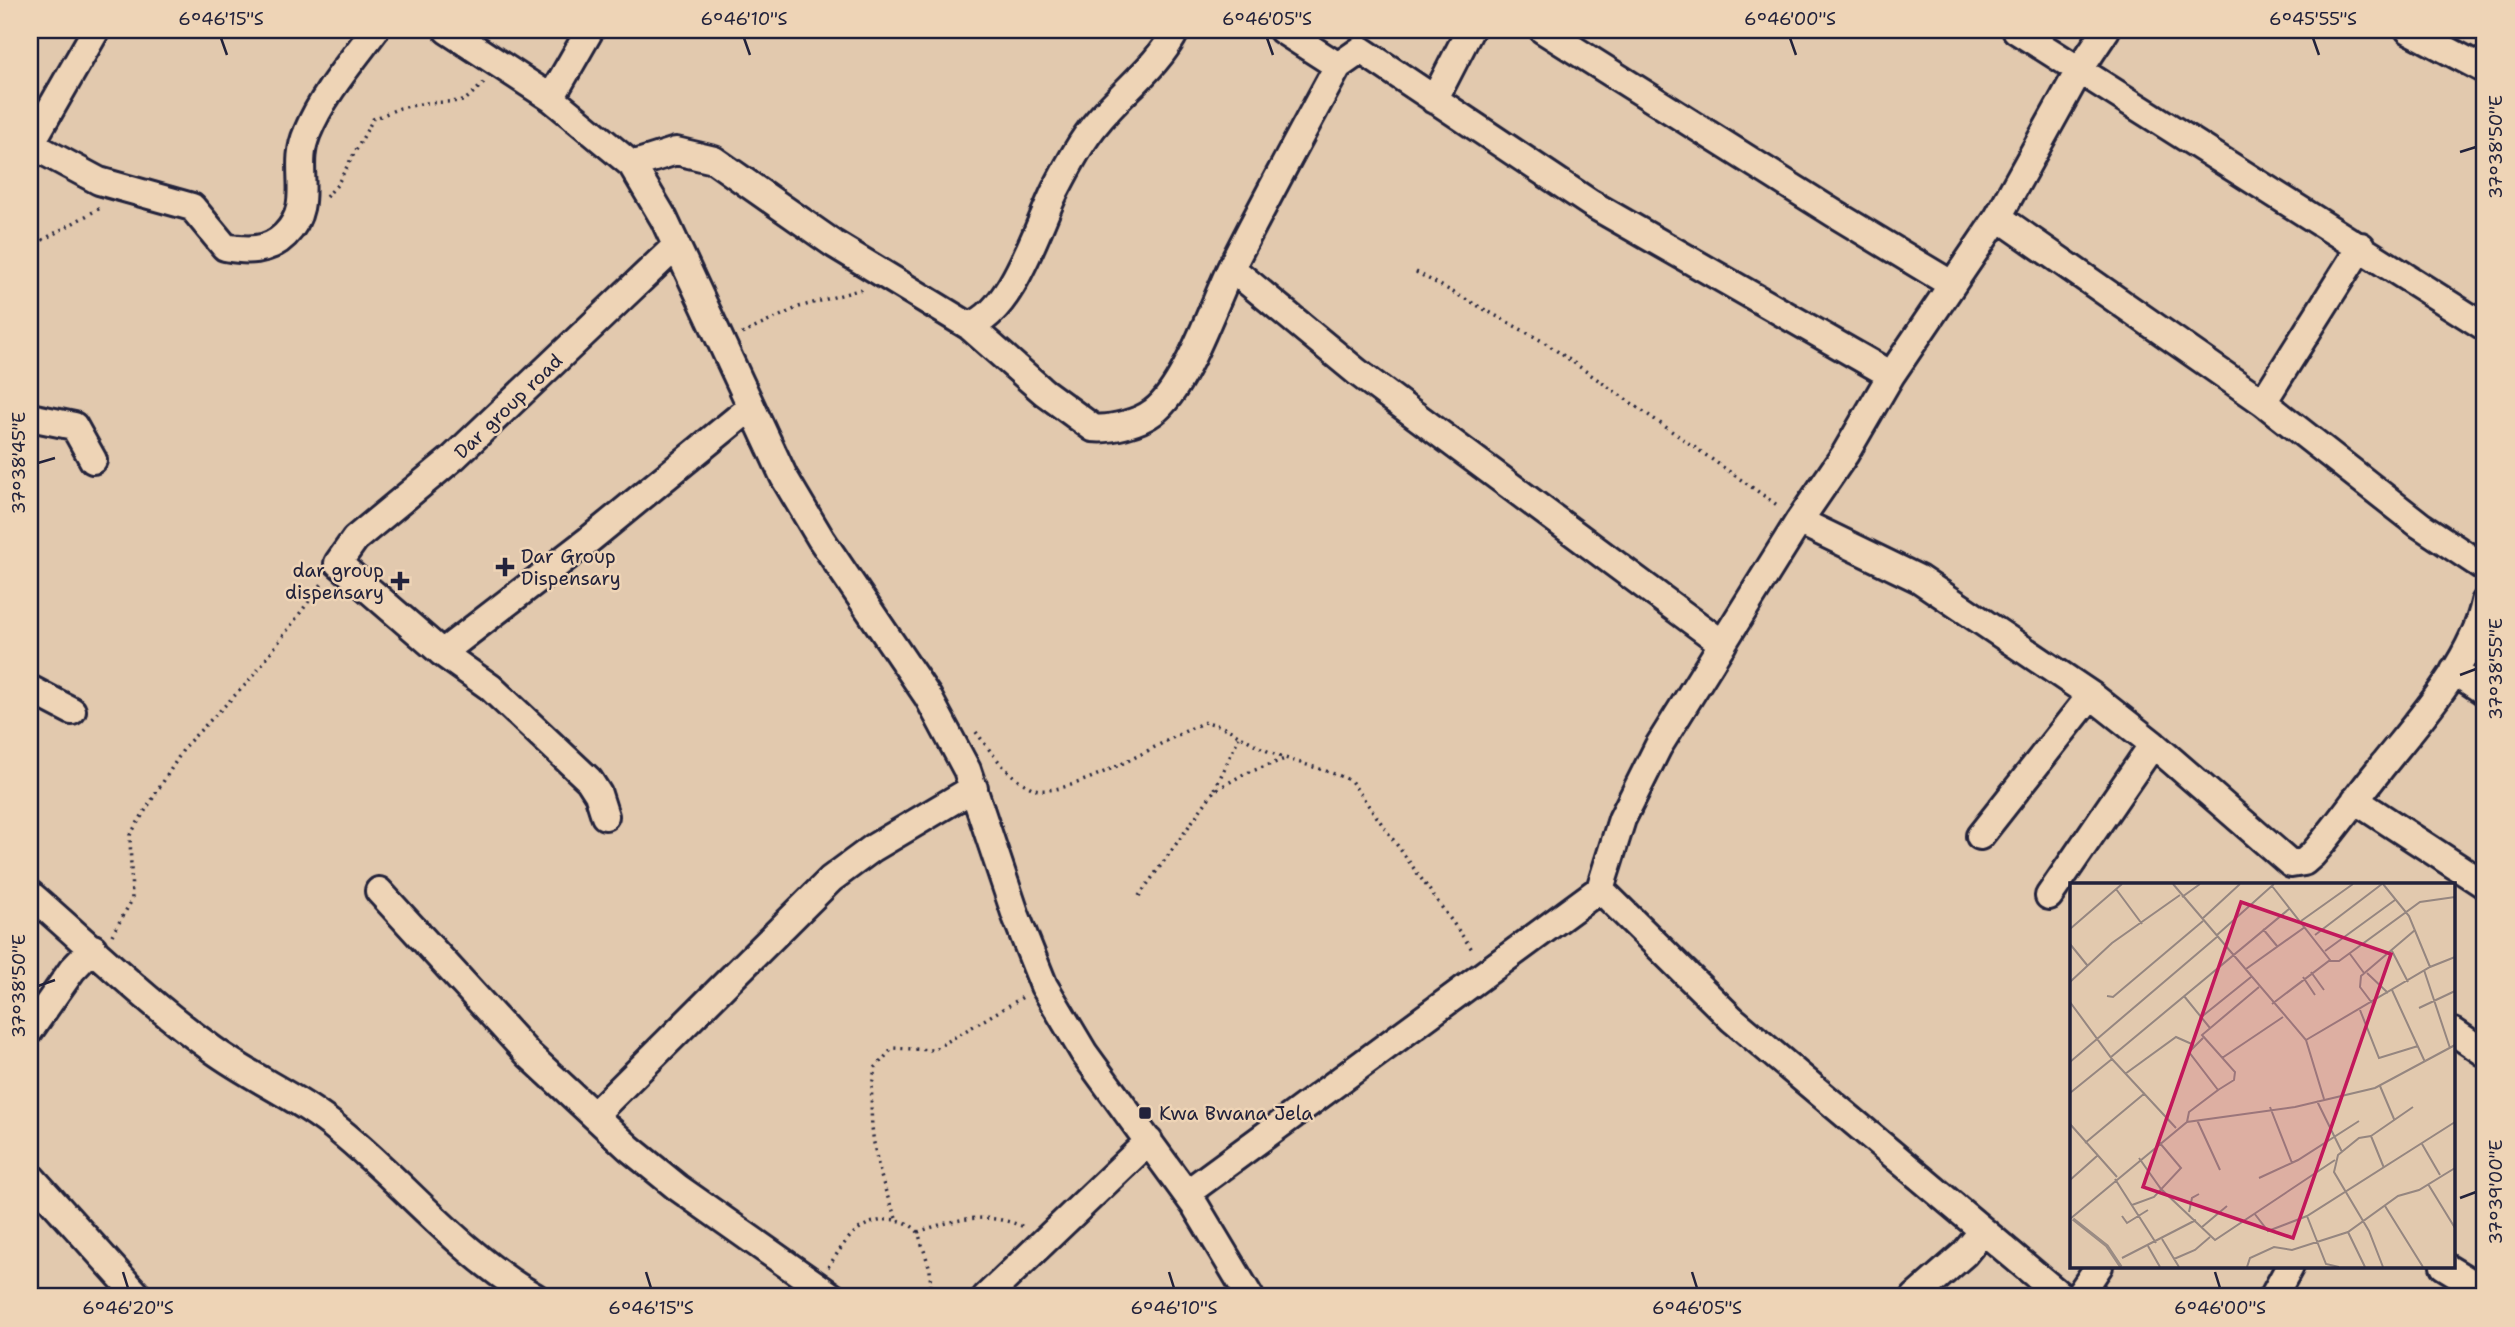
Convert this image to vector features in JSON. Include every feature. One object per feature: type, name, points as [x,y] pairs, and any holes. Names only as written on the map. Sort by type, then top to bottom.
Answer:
[{"type":"street","points":[[96,30],[30,144],[99,181],[134,188],[192,208],[225,247],[247,251],[267,247],[281,239],[297,223],[302,205],[302,154],[305,136],[320,106],[375,30]]},
{"type":"street","points":[[447,30],[551,98],[632,166],[676,246],[784,477],[821,539],[928,697],[974,788],[1016,916],[1044,986],[1084,1053],[1186,1193],[1250,1297]]},
{"type":"street","points":[[551,98],[590,30]]},
{"type":"street","points":[[969,326],[988,318],[1002,300],[1056,189],[1097,121],[1139,78],[1176,30]]},
{"type":"street","points":[[1282,30],[1338,66]]},
{"type":"street","points":[[1434,100],[1470,30]]},
{"type":"street","points":[[1544,30],[1823,207],[1951,284]]},
{"type":"street","points":[[2015,30],[2361,246],[2485,327]]},
{"type":"street","points":[[1186,1193],[1600,889],[1612,844],[1636,786],[1798,521],[1845,454],[1891,375],[1998,217],[2080,69],[2106,30]]},
{"type":"street","points":[[2409,30],[2485,70]]},
{"type":"street","points":[[632,166],[676,151],[714,160],[834,244],[969,326],[1044,392],[1086,425],[1100,429],[1137,420],[1153,413],[1164,402],[1186,368],[1231,268],[1338,66],[1361,50],[1590,203],[1891,375]]},
{"type":"street","points":[[1998,217],[2263,402],[2420,525],[2485,568]]},
{"type":"street","name":"Dar group road","points":[[338,563],[355,539],[454,457],[676,246]]},
{"type":"street","points":[[2263,402],[2361,246]]},
{"type":"street","points":[[1231,268],[1357,372],[1723,643]]},
{"type":"street","points":[[442,653],[590,539],[750,408]]},
{"type":"street","points":[[30,417],[74,426],[93,460]]},
{"type":"street","points":[[1798,521],[1919,579],[2091,695],[2153,744],[2290,874],[2312,855],[2454,671],[2483,616],[2485,602]]},
{"type":"street","points":[[338,563],[442,653],[490,687],[589,780],[598,794],[605,816]]},
{"type":"street","points":[[2454,671],[2485,692]]},
{"type":"street","points":[[30,689],[72,712]]},
{"type":"street","points":[[1980,836],[2091,695]]},
{"type":"street","points":[[2049,896],[2153,744]]},
{"type":"street","points":[[594,1115],[831,879],[873,848],[974,788]]},
{"type":"street","points":[[2355,800],[2485,885]]},
{"type":"street","points":[[1600,889],[1732,1019],[2062,1297]]},
{"type":"street","points":[[379,891],[529,1055],[594,1115],[677,1187],[724,1217],[823,1292]]},
{"type":"street","points":[[30,894],[162,1012],[194,1036],[341,1131],[435,1220],[535,1297]]},
{"type":"street","points":[[30,1030],[72,970],[93,948]]},
{"type":"street","points":[[2456,1033],[2485,1053]]},
{"type":"street","points":[[986,1297],[1149,1141]]},
{"type":"street","points":[[30,1176],[139,1297]]},
{"type":"street","points":[[1915,1297],[1964,1254],[1982,1232]]},
{"type":"street","points":[[2078,1297],[2098,1268]]},
{"type":"street","points":[[2273,1297],[2289,1268]]},
{"type":"street","points":[[2447,1268],[2485,1291]]},
{"type":"path","points":[[302,205],[322,203],[337,185],[373,119],[400,108],[426,103],[464,101],[481,89],[497,63]]},
{"type":"path","points":[[30,247],[134,188]]},
{"type":"path","points":[[1416,272],[1544,342],[1798,521]]},
{"type":"path","points":[[722,344],[799,307],[858,289],[869,290]]},
{"type":"path","points":[[93,948],[106,945],[132,900],[130,835],[151,801],[187,745],[251,679],[338,563]]},
{"type":"path","points":[[975,730],[1006,770],[1034,790],[1062,789],[1103,773],[1205,722],[1219,724],[1239,737],[1287,759],[1351,780],[1488,971]]},
{"type":"path","points":[[1139,896],[1214,791],[1239,737]]},
{"type":"path","points":[[1214,791],[1244,774],[1287,759]]},
{"type":"path","points":[[931,1297],[930,1269],[918,1232],[896,1218],[880,1180],[874,1142],[875,1068],[893,1048],[933,1050],[1044,986]]},
{"type":"path","points":[[918,1232],[945,1222],[989,1216],[1007,1220],[1048,1240]]},
{"type":"path","points":[[823,1292],[857,1229],[867,1222],[896,1218]]},
{"type":"place","name":"Dar Group Dispensary","points":[[505,567]]},
{"type":"place","name":"dar group dispensary","points":[[400,581]]},
{"type":"place","name":"Kwa Bwana Jela","points":[[1145,1113]]}]
